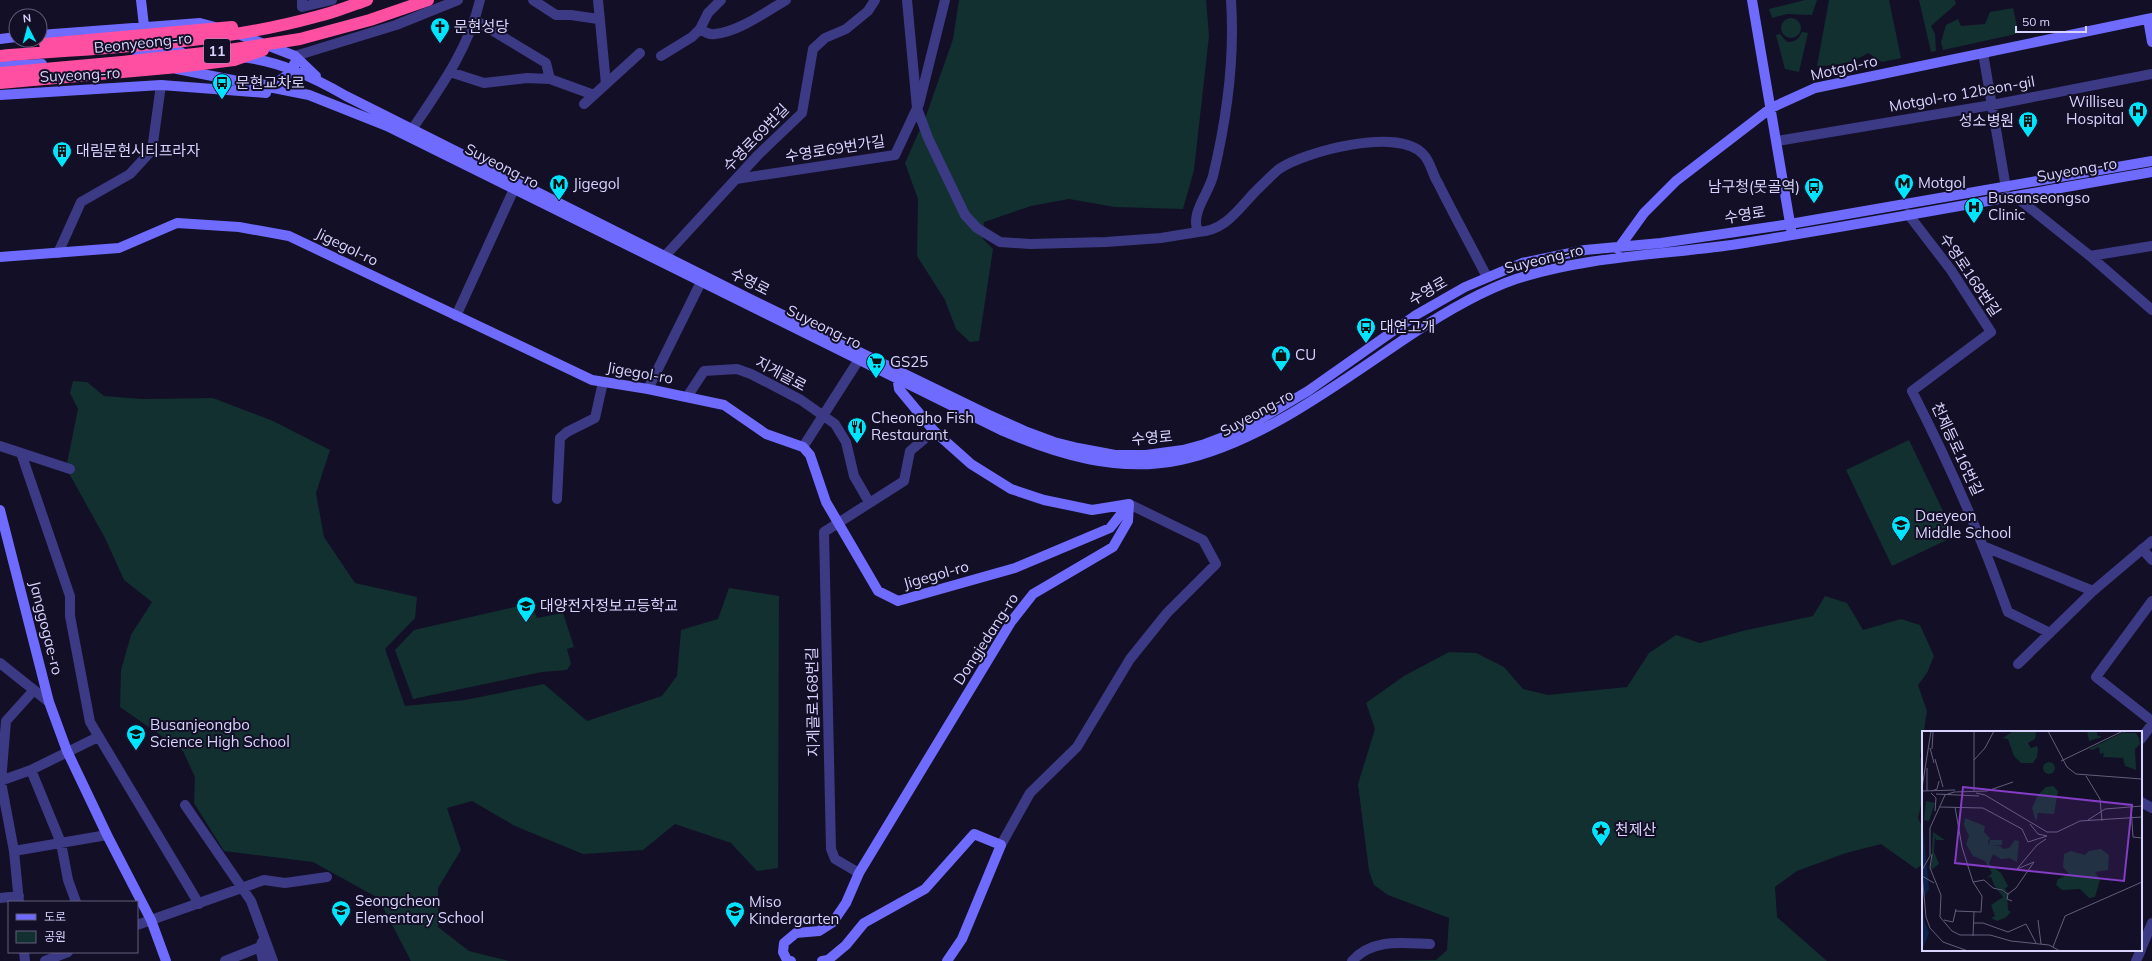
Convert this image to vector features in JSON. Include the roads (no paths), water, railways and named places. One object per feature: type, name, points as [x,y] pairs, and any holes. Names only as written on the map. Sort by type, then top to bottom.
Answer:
[{"type":"highway","name":"Beonyeong-ro","points":[[0,56],[210,38],[316,17],[367,0]]},
{"type":"highway","name":"Beonyeong-ro","points":[[0,73],[122,62],[300,38],[370,20],[428,0]]},
{"type":"highway","points":[[0,48],[316,17]]},
{"type":"highway","points":[[4,82],[178,67],[234,60],[300,38]]},
{"type":"main road","points":[[141,0],[144,26]]},
{"type":"main road","points":[[1752,0],[1792,234]]},
{"type":"main road","name":"Motgol-ro","points":[[1604,260],[1621,247],[1644,213],[1676,181],[1771,108],[1815,88],[2150,19],[2152,42]]},
{"type":"main road","points":[[48,34],[200,23],[249,37],[295,56],[323,83]]},
{"type":"main road","name":"Suyeong-ro","points":[[0,60],[108,52],[161,50],[246,58],[294,69],[665,256]]},
{"type":"main road","points":[[251,84],[273,84],[294,69],[295,56]]},
{"type":"main road","name":"Suyeong-ro","points":[[0,66],[146,63],[320,99],[388,126],[858,360],[897,375],[1003,431],[1070,456],[1113,463],[1138,464],[1176,461],[1200,455],[1242,441],[1326,391],[1429,323],[1494,288],[1532,275],[1604,260],[1690,251],[2152,172]]},
{"type":"main road","name":"Suyeong-ro","points":[[0,95],[161,85],[239,90],[320,99]]},
{"type":"main road","name":"수영로","points":[[665,256],[897,375],[1027,432],[1066,445],[1114,454],[1146,455],[1183,450],[1229,436],[1255,423],[1358,358],[1416,315],[1487,277],[1537,259],[1585,250],[1704,237],[1790,224],[2006,188],[2152,161]]},
{"type":"main road","name":"Jigegol-ro","points":[[0,257],[119,248],[177,223],[239,227],[289,236],[592,380],[648,389],[724,405],[766,434],[803,447],[810,455],[826,502],[878,591],[898,601],[1015,568],[1110,528],[1128,504]]},
{"type":"main road","points":[[897,375],[899,389],[934,431],[972,464],[1011,489],[1044,500],[1092,510],[1128,504]]},
{"type":"main road","name":"Dongjedang-ro","points":[[791,961],[787,960],[783,952],[784,943],[796,933],[820,931],[833,922],[846,903],[859,873],[1011,622],[1033,594],[1113,547],[1128,521],[1128,504]]},
{"type":"main road","name":"Janggogae-ro","points":[[0,510],[49,702],[67,751],[107,835],[151,920],[166,961]]},
{"type":"main road","points":[[822,961],[828,960],[846,945],[864,923],[925,889],[974,834],[1001,845],[962,939],[947,961]]},
{"type":"street","points":[[302,4],[332,0]]},
{"type":"street","points":[[295,56],[396,25],[458,0]]},
{"type":"street","points":[[413,128],[450,72],[476,20],[480,0]]},
{"type":"street","points":[[533,0],[556,15],[598,18]]},
{"type":"street","points":[[598,0],[598,18],[606,84]]},
{"type":"street","points":[[661,56],[692,37],[700,29],[708,13],[721,0]]},
{"type":"street","points":[[700,29],[708,34],[725,31],[748,22],[786,0]]},
{"type":"street","name":"수영로69번길","points":[[665,256],[736,180],[802,113],[813,49],[825,38],[846,29],[868,11],[875,0]]},
{"type":"street","points":[[907,0],[917,108],[928,138],[965,215],[977,228],[1000,242],[1030,244],[1106,242],[1161,238],[1198,232],[1208,232],[1217,229],[1230,220],[1256,190],[1279,169],[1308,156],[1340,147],[1374,142],[1393,143],[1410,146],[1422,152],[1428,160],[1435,178],[1487,277]]},
{"type":"street","name":"수영로69번가길","points":[[736,180],[895,156],[917,108],[935,45],[945,0]]},
{"type":"street","points":[[1198,232],[1194,218],[1212,178],[1222,132],[1232,59],[1231,0]]},
{"type":"street","points":[[476,20],[546,63],[550,79]]},
{"type":"street","points":[[584,104],[640,53]]},
{"type":"street","points":[[1983,53],[2006,188]]},
{"type":"street","points":[[450,72],[484,82],[527,78],[550,79],[594,95]]},
{"type":"street","name":"Motgol-ro 12beon-gil","points":[[1777,141],[1992,105],[2152,74]]},
{"type":"street","points":[[58,253],[81,202],[130,174],[152,150],[161,85]]},
{"type":"street","points":[[456,316],[514,189]]},
{"type":"street","points":[[2015,196],[2090,256],[2152,310]]},
{"type":"street","name":"수영로168번길","points":[[1908,214],[1951,270],[1991,332],[1912,390]]},
{"type":"street","points":[[2090,256],[2152,246]]},
{"type":"street","points":[[648,389],[701,282]]},
{"type":"street","points":[[803,447],[858,360]]},
{"type":"street","name":"지게골로","points":[[687,397],[704,371],[737,368],[801,400],[835,424],[846,442],[854,476],[869,502]]},
{"type":"street","points":[[557,499],[560,438],[567,432],[595,418],[603,382]]},
{"type":"street","name":"천제등로16번길","points":[[1912,390],[1950,467],[1985,547],[2008,612],[2050,633]]},
{"type":"street","points":[[838,523],[904,481],[910,451],[934,431]]},
{"type":"street","points":[[0,446],[70,469]]},
{"type":"street","points":[[21,453],[70,596],[70,616],[90,722],[199,904]]},
{"type":"street","points":[[1001,845],[1030,793],[1077,747],[1130,659],[1167,613],[1216,564],[1203,540],[1128,504]]},
{"type":"street","name":"지게골로168번길","points":[[838,523],[824,532],[831,849],[835,859],[859,873]]},
{"type":"street","points":[[2018,664],[2093,591],[2152,541]]},
{"type":"street","points":[[1985,547],[2093,591]]},
{"type":"street","points":[[2142,549],[2152,560]]},
{"type":"street","points":[[2152,601],[2096,677],[2152,721]]},
{"type":"street","points":[[0,663],[49,702]]},
{"type":"street","points":[[0,898],[19,899],[14,851],[0,782],[6,721],[34,690]]},
{"type":"street","points":[[2142,738],[2152,724]]},
{"type":"street","points":[[0,782],[31,770],[98,737]]},
{"type":"street","points":[[31,770],[61,843],[68,880],[76,901]]},
{"type":"street","points":[[184,805],[251,901],[262,943],[263,961]]},
{"type":"street","points":[[14,851],[107,835]]},
{"type":"street","points":[[138,925],[264,880],[285,883],[327,877]]},
{"type":"street","points":[[2142,948],[2152,923]]},
{"type":"street","points":[[225,961],[262,943]]},
{"type":"street","points":[[262,943],[273,961]]},
{"type":"street","points":[[1352,961],[1356,956],[1382,943],[1430,944]]},
{"type":"street","points":[[2136,961],[2141,951]]},
{"type":"street","points":[[45,961],[65,953]]},
{"type":"place","name":"문현성당","points":[[440,44]]},
{"type":"place","name":"문현교차로","points":[[222,100]]},
{"type":"place","name":"Williseu Hospital","points":[[2138,128]]},
{"type":"place","name":"성소병원","points":[[2028,138]]},
{"type":"place","name":"대림문현시티프라자","points":[[62,168]]},
{"type":"place","name":"Motgol","points":[[1904,200]]},
{"type":"place","name":"Jigegol","points":[[559,201]]},
{"type":"place","name":"남구청(못골역)","points":[[1814,204]]},
{"type":"place","name":"Busanseongso Clinic","points":[[1974,224]]},
{"type":"place","name":"대연고개","points":[[1366,344]]},
{"type":"place","name":"CU","points":[[1281,372]]},
{"type":"place","name":"GS25","points":[[876,379]]},
{"type":"place","name":"Cheongho Fish Restaurant","points":[[857,444]]},
{"type":"place","name":"Daeyeon Middle School","points":[[1901,542]]},
{"type":"place","name":"대양전자정보고등학교","points":[[526,623]]},
{"type":"place","name":"Busanjeongbo Science High School","points":[[136,751]]},
{"type":"place","name":"천제산","points":[[1601,847]]},
{"type":"place","name":"Seongcheon Elementary School","points":[[341,927]]},
{"type":"place","name":"Miso Kindergarten","points":[[735,928]]}]
